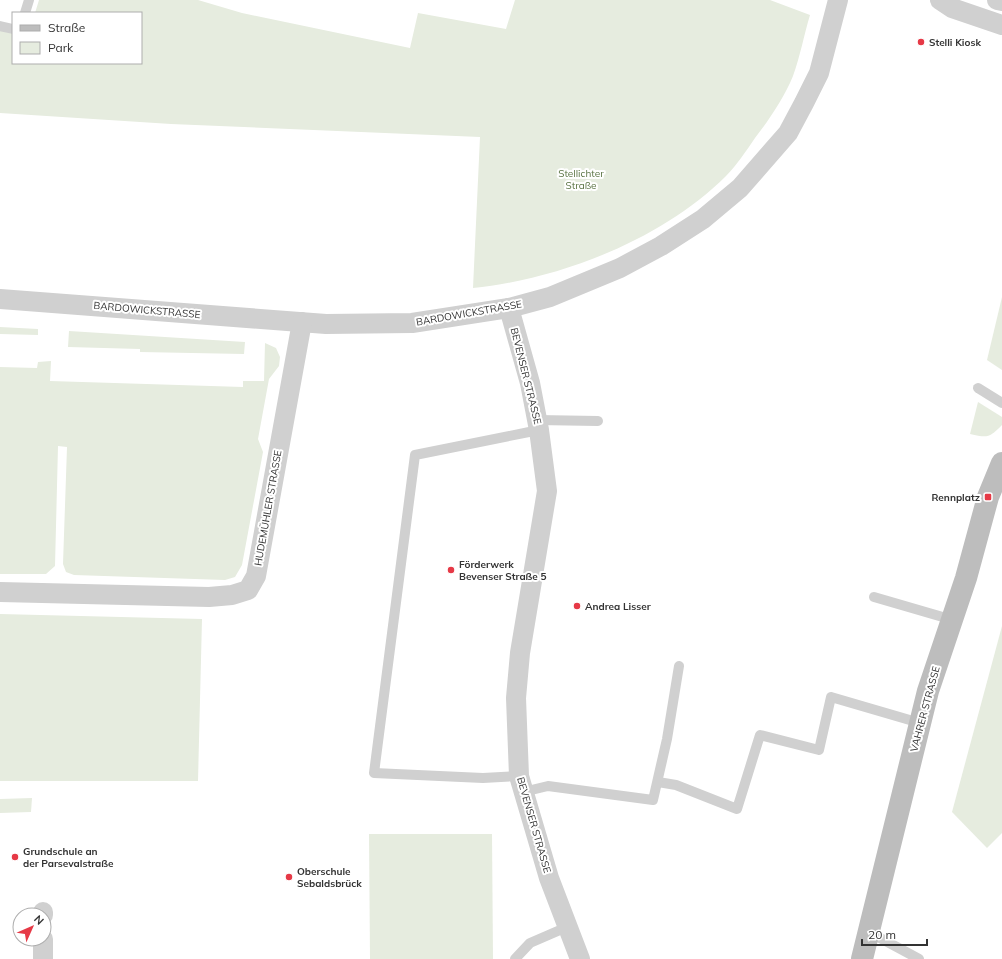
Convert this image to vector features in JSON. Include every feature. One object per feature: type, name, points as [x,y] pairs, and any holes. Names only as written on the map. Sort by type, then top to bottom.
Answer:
[{"type":"main road","name":"VAHRER STRASSE","points":[[862,959],[928,691],[966,578],[986,503],[1002,463]]},
{"type":"street","name":"BARDOWICKSTRASSE","points":[[0,298],[326,324],[412,323],[509,308],[557,294],[620,268],[703,220],[740,188],[788,133],[804,103],[819,73],[838,0]]},
{"type":"street","points":[[940,0],[952,8],[1002,25]]},
{"type":"street","points":[[997,0],[1002,1]]},
{"type":"street","name":"BEVENSER STRASSE","points":[[509,308],[530,383],[538,425],[547,491],[520,653],[516,698],[521,784],[549,878],[580,959]]},
{"type":"street","name":"HUDEMÜHLER STRASSE","points":[[0,592],[208,597],[232,595],[248,590],[256,576],[302,322]]},
{"type":"street","points":[[43,947],[43,959]]},
{"type":"lane","points":[[25,12],[29,0]]},
{"type":"lane","points":[[0,26],[12,29]]},
{"type":"lane","points":[[978,388],[1002,403]]},
{"type":"lane","points":[[598,421],[538,425],[415,455],[374,773],[484,778],[653,800],[667,739],[679,666]]},
{"type":"lane","points":[[874,597],[953,620]]},
{"type":"lane","points":[[658,782],[676,785],[737,809],[760,735],[819,750],[831,697],[920,723]]},
{"type":"lane","points":[[515,959],[530,944],[567,927]]},
{"type":"lane","points":[[869,932],[919,959]]},
{"type":"green space","name":"Stellichter Straße","points":[[39,0],[198,0],[242,13],[410,48],[418,13],[506,29],[515,0],[770,0],[810,15],[793,76],[781,101],[734,167],[701,199],[672,219],[641,237],[609,252],[541,276],[473,288],[480,137],[171,124],[0,113],[0,29],[12,32],[12,64],[142,64],[142,12],[35,12]]},
{"type":"green space","points":[[1002,297],[1002,370],[987,360]]},
{"type":"green space","points":[[0,327],[38,329],[38,335],[0,334]]},
{"type":"green space","points":[[69,331],[245,342],[244,354],[140,352],[140,349],[68,347]]},
{"type":"green space","points":[[265,343],[276,348],[280,357],[279,366],[269,379],[258,439],[263,452],[242,565],[235,577],[225,580],[74,575],[66,572],[63,564],[67,447],[58,446],[55,566],[46,574],[0,574],[0,367],[37,368],[38,362],[51,361],[50,381],[243,387],[243,381],[264,381]]},
{"type":"green space","points":[[978,402],[1002,417],[1002,425],[991,435],[981,436],[970,434]]},
{"type":"green space","points":[[0,614],[202,619],[198,781],[0,781]]},
{"type":"green space","points":[[1002,626],[1002,833],[987,848],[952,812]]},
{"type":"green space","points":[[32,798],[31,812],[0,813],[0,799]]},
{"type":"green space","points":[[369,834],[492,834],[493,959],[370,959]]},
{"type":"place","name":"Stelli Kiosk","points":[[921,42]]},
{"type":"place","name":"Rennplatz","points":[[988,497]]},
{"type":"place","name":"Förderwerk Bevenser Straße 5","points":[[451,570]]},
{"type":"place","name":"Andrea Lisser","points":[[577,606]]},
{"type":"place","name":"Grundschule an der Parsevalstraße","points":[[15,857]]},
{"type":"place","name":"Oberschule Sebaldsbrück","points":[[289,877]]}]
